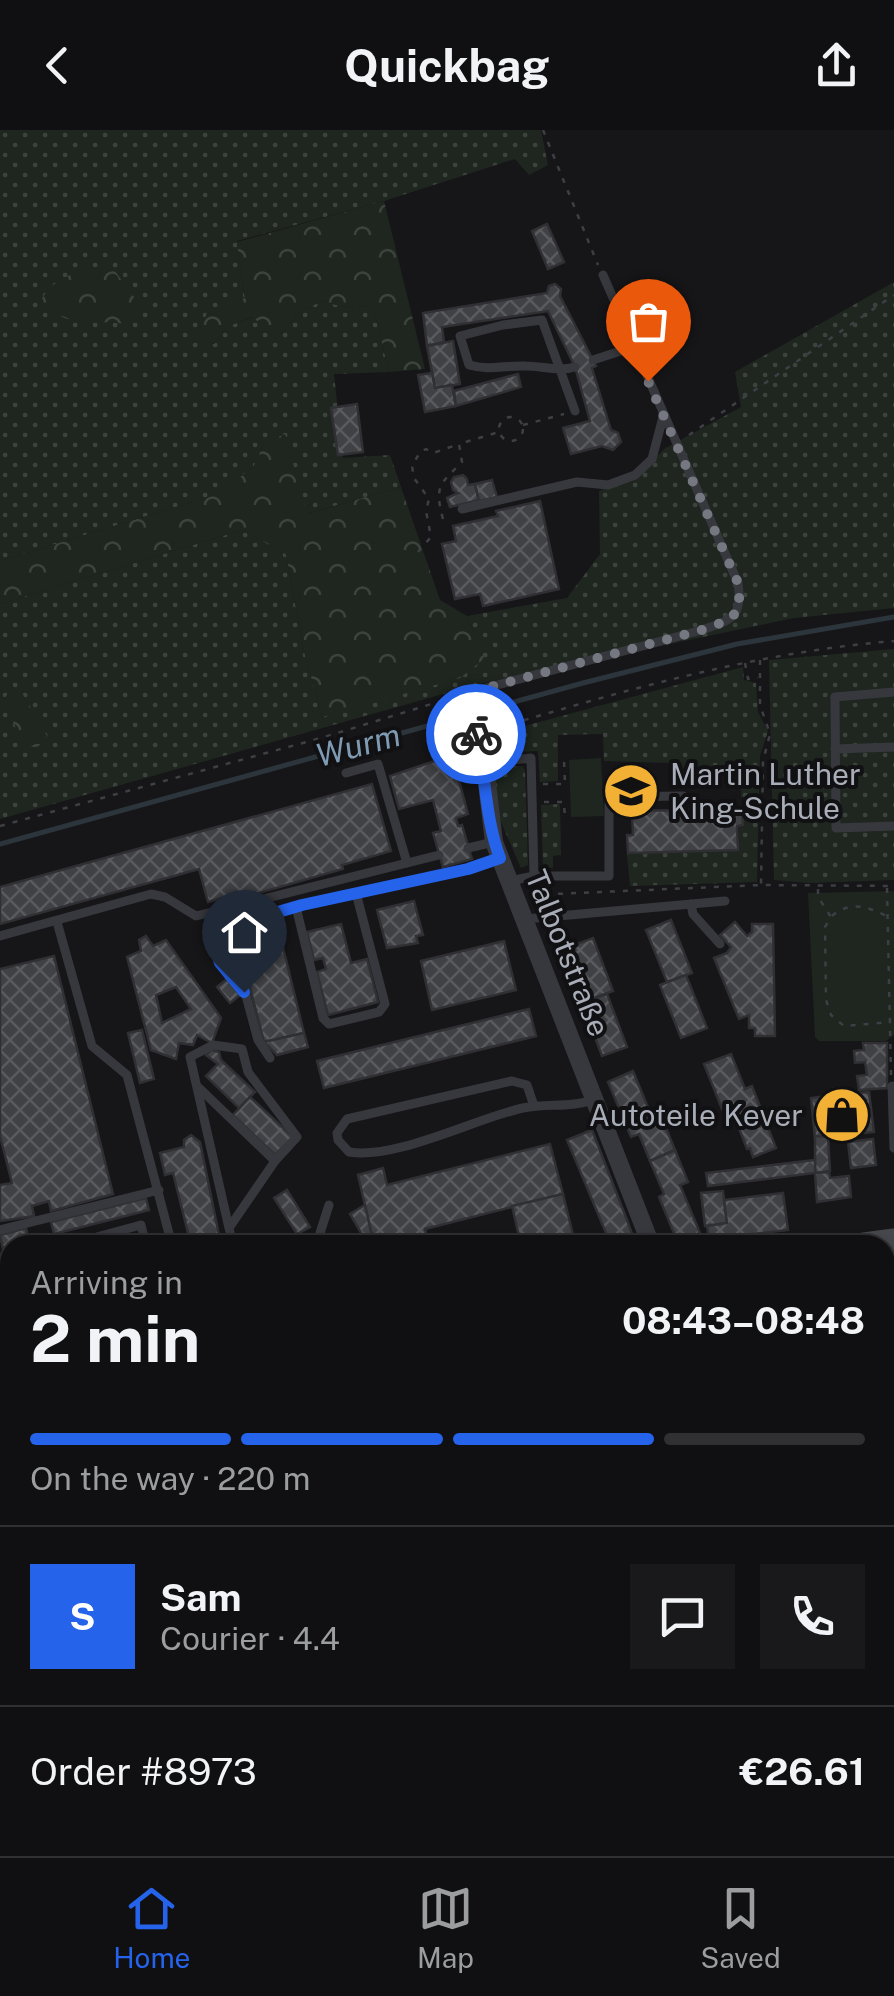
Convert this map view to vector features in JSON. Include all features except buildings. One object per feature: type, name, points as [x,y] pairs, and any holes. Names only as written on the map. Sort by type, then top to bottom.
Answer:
[{"type":"street","name":"Talbotstraße","points":[[485,769],[497,850],[648,1235]]},
{"type":"lane","points":[[465,696],[702,630],[734,617],[740,607],[738,583],[602,276]]},
{"type":"lane","points":[[574,411],[561,370],[542,320],[460,336],[468,365],[489,370],[525,366],[561,370],[575,366]]},
{"type":"lane","points":[[593,360],[633,347]]},
{"type":"lane","points":[[462,509],[577,482],[608,485],[636,475],[652,460],[664,415]]},
{"type":"lane","points":[[894,692],[835,697],[836,828],[894,826]]},
{"type":"lane","name":"Talbotstraße","points":[[465,696],[485,769]]},
{"type":"lane","points":[[835,749],[894,747]]},
{"type":"lane","points":[[485,769],[531,758],[534,876]]},
{"type":"lane","points":[[346,773],[378,764],[407,863]]},
{"type":"lane","points":[[513,888],[534,876],[609,876],[609,797],[683,796]]},
{"type":"lane","points":[[468,848],[497,850]]},
{"type":"lane","points":[[270,1058],[258,1040],[244,992],[220,963],[210,932],[296,907],[468,869],[497,850]]},
{"type":"lane","points":[[0,936],[150,894],[165,897],[196,916],[439,855]]},
{"type":"lane","points":[[296,907],[325,1024],[360,1017],[382,1010],[385,1004],[356,893]]},
{"type":"lane","points":[[525,919],[725,901]]},
{"type":"lane","points":[[691,904],[692,914],[720,944]]},
{"type":"lane","points":[[56,922],[92,1046],[127,1075],[170,1235]]},
{"type":"lane","points":[[229,1228],[274,1162],[297,1137],[248,1072],[242,1049],[213,1045],[190,1058],[197,1086],[229,1228],[231,1235]]},
{"type":"lane","points":[[534,1106],[527,1085],[512,1080],[348,1118],[337,1133],[338,1140],[348,1152],[375,1151],[468,1128],[494,1116],[534,1106],[577,1106],[596,1099]]},
{"type":"lane","points":[[197,1086],[274,1162]]},
{"type":"lane","points":[[892,1086],[894,1148]]},
{"type":"lane","points":[[0,1230],[159,1190]]},
{"type":"lane","points":[[321,1235],[328,1205]]},
{"type":"lane","points":[[104,1235],[141,1225],[144,1235]]},
{"type":"path","points":[[543,130],[602,276]]},
{"type":"path","points":[[676,444],[894,295]]},
{"type":"path","points":[[523,425],[574,411]]},
{"type":"path","points":[[499,432],[508,418],[514,417],[523,425]]},
{"type":"path","points":[[499,432],[514,441],[520,437],[523,425]]},
{"type":"path","points":[[418,552],[431,538],[426,511],[430,500],[414,478],[412,466],[420,452],[433,453],[499,432]]},
{"type":"path","points":[[443,518],[438,498],[440,484],[462,462],[459,444]]},
{"type":"path","points":[[476,734],[760,659],[894,641]]},
{"type":"path","points":[[760,659],[760,705],[770,734],[764,757],[761,885]]},
{"type":"path","points":[[746,663],[748,679],[760,678]]},
{"type":"path","points":[[0,826],[465,696]]},
{"type":"path","points":[[532,785],[565,784],[564,761]]},
{"type":"path","points":[[532,801],[564,802],[565,820]]},
{"type":"path","points":[[887,886],[892,1086]]},
{"type":"path","points":[[513,888],[894,886]]},
{"type":"path","points":[[818,888],[818,897],[831,917]]},
{"type":"path","points":[[888,917],[868,906],[840,909],[831,917],[825,927],[826,1000],[831,1015],[844,1026],[891,1022]]},
{"type":"green space","points":[[0,130],[541,130],[548,165],[529,175],[515,159],[384,201],[237,241],[245,298],[198,338],[214,344],[228,326],[254,317],[276,339],[299,313],[321,301],[345,307],[373,306],[389,372],[334,374],[343,458],[390,455],[401,487],[306,514],[285,435],[264,443],[254,466],[219,494],[0,561]]},
{"type":"green space","points":[[384,201],[425,369],[389,372],[373,306],[344,307],[321,301],[299,313],[276,339],[253,317],[228,326],[214,344],[197,338],[208,310],[245,298],[237,242]]},
{"type":"green space","points":[[112,267],[142,308],[132,324],[71,320],[50,313],[41,300],[54,284],[71,274]]},
{"type":"green space","points":[[894,282],[894,608],[794,618],[475,685],[0,819],[0,604],[242,530],[286,554],[304,651],[322,717],[483,658],[467,616],[567,598],[600,554],[599,491],[638,476],[664,449],[741,407],[735,372]]},
{"type":"green space","points":[[285,434],[307,514],[401,487],[440,600],[467,616],[484,659],[460,678],[322,717],[304,651],[286,554],[242,530],[0,604],[0,561],[219,494],[254,466],[264,443]]},
{"type":"green space","points":[[894,649],[894,880],[774,880],[769,660]]},
{"type":"green space","points":[[743,667],[744,680],[756,683],[758,712],[768,731],[760,756],[757,882],[630,886],[627,854],[739,851],[739,827],[744,826],[747,808],[746,798],[741,797],[740,775],[674,777],[671,763],[604,761],[603,734],[558,735],[558,781],[540,782],[538,751],[488,753],[486,742],[502,732]]},
{"type":"green space","points":[[12,688],[21,691],[47,736],[38,747],[23,746],[4,699]]},
{"type":"green space","points":[[601,758],[604,816],[571,817],[569,760]]},
{"type":"green space","points":[[523,766],[528,865],[521,868],[498,815],[492,767]]},
{"type":"green space","points":[[560,804],[561,855],[553,856],[553,868],[543,868],[541,805]]},
{"type":"green space","points":[[894,891],[894,1035],[886,1041],[819,1041],[815,1037],[808,893]]},
{"type":"waterway","name":"Wurm","points":[[0,844],[583,683],[737,644],[894,617]]},
{"type":"way so far","points":[[476,734],[464,694],[702,630],[734,617],[740,607],[738,583],[648,381]]},
{"type":"place","name":"Martin Luther King-Schule","points":[[631,791]]},
{"type":"place","name":"Autoteile Kever","points":[[842,1115]]},
{"type":"route","points":[[244,992],[220,963],[210,932],[302,905],[468,869],[500,858],[476,734]]}]
